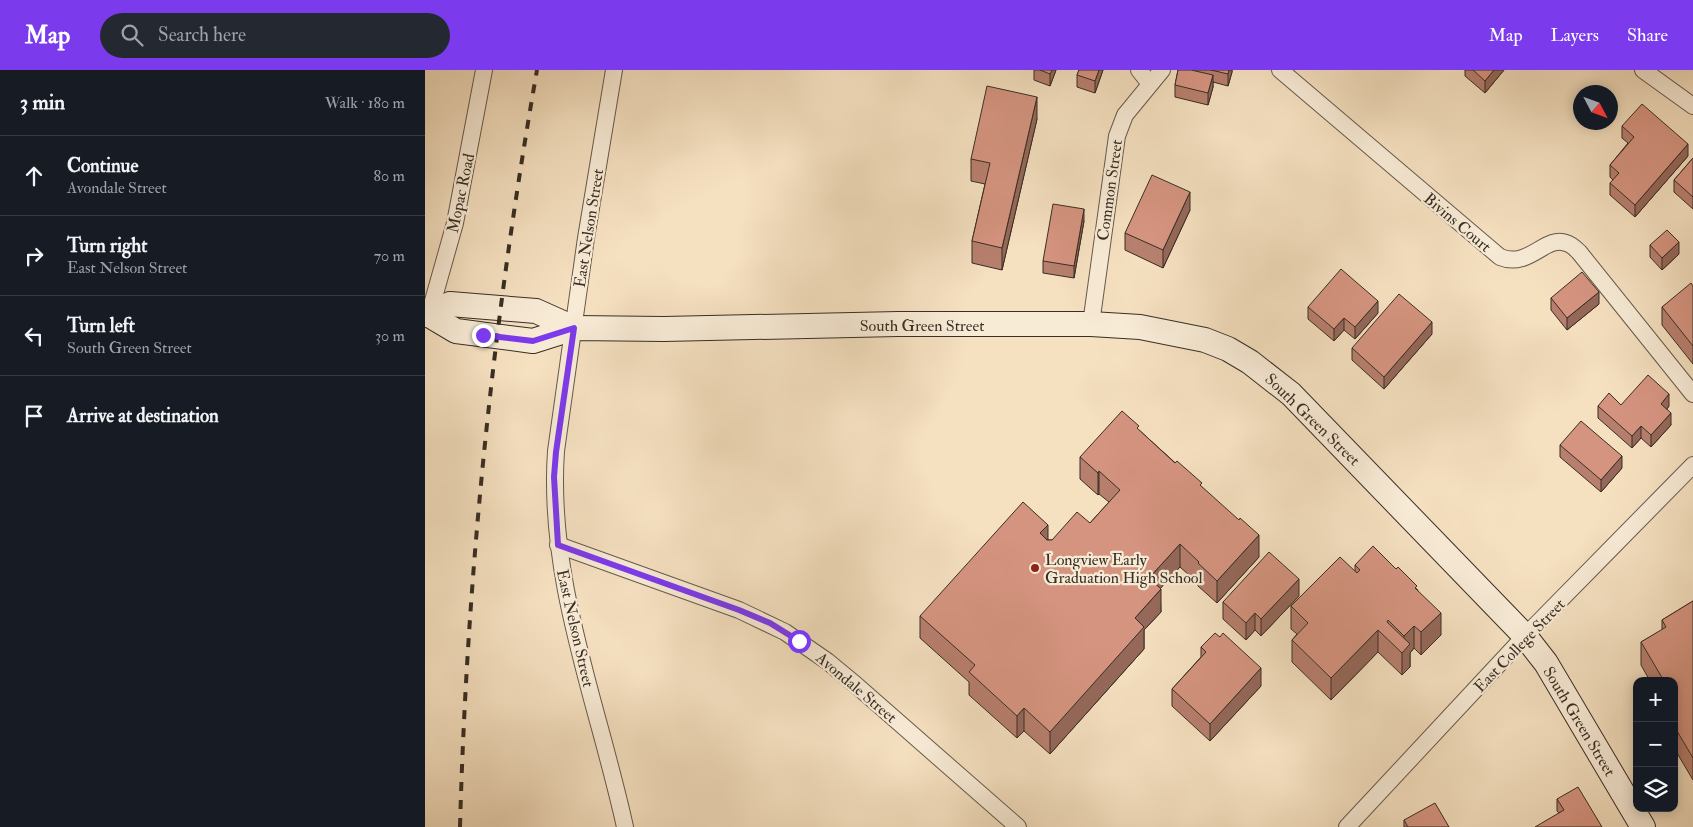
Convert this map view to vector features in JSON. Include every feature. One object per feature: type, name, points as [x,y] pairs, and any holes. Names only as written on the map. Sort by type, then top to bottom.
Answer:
[{"type":"street","name":"Mopac Road","points":[[427,315],[455,223],[484,70]]},
{"type":"street","name":"East Nelson Street","points":[[614,70],[585,238],[554,477],[558,545],[574,630],[625,827]]},
{"type":"street","points":[[1139,70],[1151,84]]},
{"type":"street","name":"Common Street","points":[[1091,324],[1117,136],[1125,115],[1162,70]]},
{"type":"street","name":"Bivins Court","points":[[1280,70],[1500,257],[1507,260],[1525,258],[1556,242],[1565,242],[1573,246],[1693,394]]},
{"type":"street","points":[[1643,70],[1693,106]]},
{"type":"street","name":"South Green Street","points":[[427,315],[456,331],[533,341],[574,328],[664,329],[898,324],[1091,324],[1140,328],[1205,340],[1228,349],[1250,362],[1291,394],[1525,636],[1546,662],[1643,827]]},
{"type":"street","name":"East College Street","points":[[1347,827],[1525,636],[1693,465]]},
{"type":"street","name":"Avondale Street","points":[[558,545],[739,610],[785,632],[849,679],[1019,827]]},
{"type":"building","points":[[1040,70],[1052,70],[1050,74]]},
{"type":"building","points":[[1079,70],[1099,70],[1095,81],[1077,75]]},
{"type":"building","points":[[1178,70],[1191,70],[1213,75],[1208,93],[1175,85]]},
{"type":"building","points":[[1211,70],[1229,70],[1228,74]]},
{"type":"building","points":[[1473,70],[1494,70],[1485,81]]},
{"type":"building","points":[[987,86],[1037,97],[1002,248],[972,241],[990,163],[971,159]]},
{"type":"building","points":[[1642,104],[1688,144],[1635,205],[1610,183],[1619,173],[1610,165],[1634,137],[1622,126]]},
{"type":"building","points":[[1693,158],[1693,197],[1674,180]]},
{"type":"building","points":[[1152,175],[1190,192],[1163,250],[1125,233]]},
{"type":"building","points":[[1053,204],[1084,209],[1074,266],[1043,261]]},
{"type":"building","points":[[1667,230],[1679,242],[1662,258],[1650,245]]},
{"type":"building","points":[[1341,269],[1378,301],[1355,327],[1344,318],[1334,329],[1308,307]]},
{"type":"building","points":[[1582,272],[1599,292],[1567,318],[1551,298]]},
{"type":"building","points":[[1691,283],[1693,286],[1693,346],[1662,307]]},
{"type":"building","points":[[1399,294],[1432,322],[1384,377],[1352,348]]},
{"type":"building","points":[[1648,375],[1669,394],[1661,404],[1671,413],[1651,435],[1641,426],[1632,436],[1598,406],[1609,393],[1621,405]]},
{"type":"building","points":[[1122,411],[1139,426],[1137,428],[1175,463],[1177,461],[1202,483],[1200,485],[1259,535],[1217,581],[1180,544],[1149,578],[1161,589],[1135,618],[1144,627],[1050,732],[1024,708],[1017,716],[969,672],[975,665],[920,616],[1023,502],[1048,525],[1040,533],[1047,540],[1052,540],[1077,512],[1090,523],[1120,490],[1080,457]]},
{"type":"building","points":[[1581,421],[1622,456],[1601,480],[1560,445]]},
{"type":"building","points":[[1373,546],[1396,569],[1398,567],[1417,586],[1415,588],[1441,613],[1421,632],[1414,626],[1404,636],[1388,620],[1387,622],[1410,644],[1402,653],[1378,630],[1331,678],[1292,640],[1308,623],[1291,606],[1340,557],[1357,573],[1360,570],[1355,565]]},
{"type":"building","points":[[1269,552],[1299,579],[1261,619],[1255,613],[1246,623],[1223,602]]},
{"type":"building","points":[[1693,601],[1693,758],[1678,733],[1678,677],[1662,677],[1641,642],[1666,627],[1662,620]]},
{"type":"building","points":[[1215,633],[1220,637],[1223,633],[1261,668],[1210,724],[1172,689],[1206,652],[1201,647]]},
{"type":"building","points":[[1578,787],[1602,827],[1535,827],[1564,810],[1557,799]]},
{"type":"building","points":[[1435,803],[1449,827],[1408,827],[1404,820]]},
{"type":"railway","points":[[460,827],[469,637],[485,447],[507,258],[537,70]]},
{"type":"place","name":"Longview Early Graduation High School","points":[[1035,568]]},
{"type":"route","points":[[483,335],[533,341],[574,328],[554,477],[558,545],[739,610],[770,623],[799,641]]}]
